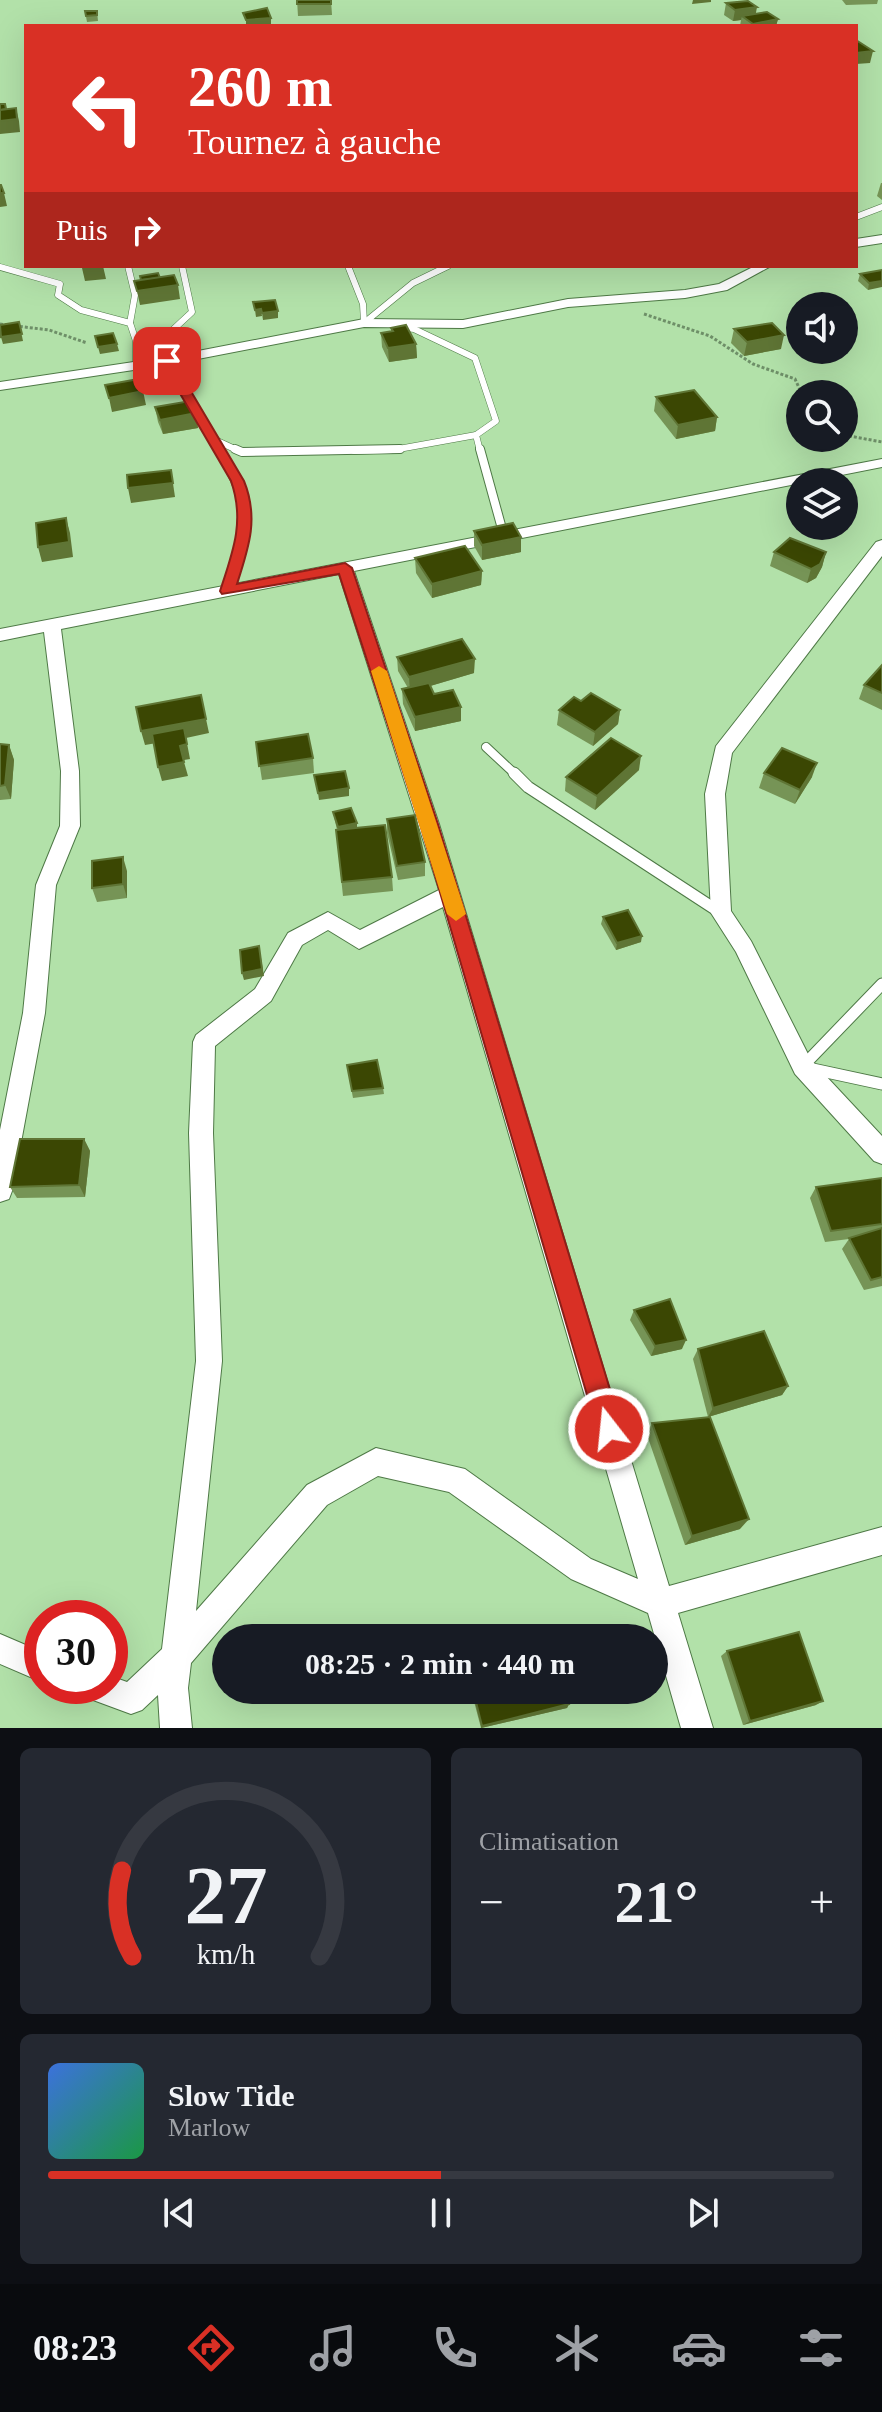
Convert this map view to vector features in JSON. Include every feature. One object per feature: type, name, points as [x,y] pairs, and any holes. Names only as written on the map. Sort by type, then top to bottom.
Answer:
[{"type":"street","points":[[858,243],[882,239]]},
{"type":"street","points":[[0,386],[167,361],[364,323],[463,324],[568,303],[723,287],[761,268]]},
{"type":"street","points":[[0,635],[882,463]]},
{"type":"street","points":[[882,545],[723,751],[715,794],[721,913],[744,947],[803,1067],[882,1153]]},
{"type":"street","points":[[345,568],[450,894],[697,1728]]},
{"type":"street","points":[[0,1191],[34,1013],[46,885],[70,826],[70,771],[59,709],[52,625]]},
{"type":"street","points":[[176,1728],[173,1688],[209,1361],[201,1133],[204,1042],[263,995],[295,939],[328,920],[359,940],[450,894]]},
{"type":"street","points":[[128,1698],[131,1699],[176,1657],[317,1495],[376,1462],[455,1479],[581,1569],[660,1603],[882,1541]]},
{"type":"street","points":[[0,1649],[24,1659]]},
{"type":"lane","points":[[858,216],[882,207]]},
{"type":"lane","points":[[0,267],[60,284],[58,295],[81,310],[130,323]]},
{"type":"lane","points":[[128,268],[135,295],[130,323],[136,341],[136,366]]},
{"type":"lane","points":[[136,366],[140,357],[192,312],[183,268]]},
{"type":"lane","points":[[349,268],[363,304],[364,323]]},
{"type":"lane","points":[[364,323],[413,283],[444,268]]},
{"type":"lane","points":[[211,438],[242,452],[393,450],[476,435],[496,421],[475,358],[414,329],[364,323]]},
{"type":"lane","points":[[167,361],[238,481],[245,502],[245,536],[227,591]]},
{"type":"lane","points":[[476,435],[504,538]]},
{"type":"lane","points":[[486,747],[528,787],[721,913]]},
{"type":"lane","points":[[803,1067],[882,984]]},
{"type":"lane","points":[[803,1067],[882,1084]]},
{"type":"path","points":[[610,300],[710,336],[753,364],[795,380]]},
{"type":"path","points":[[0,324],[49,330],[87,343]]},
{"type":"path","points":[[858,438],[882,442]]},
{"type":"building","points":[[297,0],[331,0],[331,4],[297,4]]},
{"type":"building","points":[[748,1],[757,7],[735,10],[726,3]]},
{"type":"building","points":[[267,8],[271,18],[246,20],[243,13]]},
{"type":"building","points":[[85,11],[97,11],[97,15],[86,16]]},
{"type":"building","points":[[767,12],[778,19],[753,24],[742,16]]},
{"type":"building","points":[[858,41],[873,51],[858,53]]},
{"type":"building","points":[[16,108],[17,119],[0,121],[0,110]]},
{"type":"building","points":[[882,270],[882,281],[869,283],[860,274]]},
{"type":"building","points":[[158,273],[160,278],[141,280],[140,276]]},
{"type":"building","points":[[174,275],[178,285],[137,291],[134,281]]},
{"type":"building","points":[[275,300],[278,311],[262,313],[261,309],[255,310],[253,302]]},
{"type":"building","points":[[19,322],[22,334],[1,337],[0,325]]},
{"type":"building","points":[[772,323],[784,335],[747,342],[734,329]]},
{"type":"building","points":[[406,325],[416,344],[388,348],[381,333]]},
{"type":"building","points":[[113,333],[117,344],[98,347],[95,336]]},
{"type":"building","points":[[139,379],[143,391],[109,398],[105,385]]},
{"type":"building","points":[[694,390],[717,417],[678,425],[656,397]]},
{"type":"building","points":[[190,401],[196,413],[160,420],[155,407]]},
{"type":"building","points":[[171,470],[173,483],[128,488],[127,475]]},
{"type":"building","points":[[66,518],[69,542],[38,547],[36,523]]},
{"type":"building","points":[[513,523],[521,537],[482,545],[474,531]]},
{"type":"building","points":[[788,540],[795,540],[826,552],[820,564],[811,569],[774,552]]},
{"type":"building","points":[[465,546],[482,571],[432,584],[415,558]]},
{"type":"building","points":[[462,639],[475,659],[409,677],[397,657]]},
{"type":"building","points":[[882,665],[882,693],[864,685]]},
{"type":"building","points":[[429,683],[434,694],[453,690],[461,707],[415,717],[402,689]]},
{"type":"building","points":[[591,693],[620,710],[595,732],[559,710],[574,697],[581,701]]},
{"type":"building","points":[[201,695],[206,719],[141,731],[136,707]]},
{"type":"building","points":[[184,728],[187,744],[180,746],[184,762],[158,767],[152,734]]},
{"type":"building","points":[[308,734],[313,758],[259,766],[256,742]]},
{"type":"building","points":[[611,738],[641,756],[597,796],[566,777]]},
{"type":"building","points":[[0,744],[9,745],[5,785],[0,786]]},
{"type":"building","points":[[782,748],[817,763],[800,790],[764,773]]},
{"type":"building","points":[[345,771],[349,788],[318,793],[314,775]]},
{"type":"building","points":[[351,808],[357,823],[338,827],[333,812]]},
{"type":"building","points":[[415,815],[425,862],[397,866],[387,819]]},
{"type":"building","points":[[385,825],[392,877],[342,882],[336,830]]},
{"type":"building","points":[[123,857],[123,884],[92,888],[92,861]]},
{"type":"building","points":[[628,910],[642,936],[617,943],[603,917]]},
{"type":"building","points":[[259,946],[262,969],[242,973],[240,950]]},
{"type":"building","points":[[377,1060],[383,1088],[352,1091],[347,1065]]},
{"type":"building","points":[[20,1139],[84,1139],[79,1185],[10,1187]]},
{"type":"building","points":[[882,1178],[882,1224],[831,1231],[816,1187]]},
{"type":"building","points":[[882,1228],[882,1277],[871,1280],[849,1238]]},
{"type":"building","points":[[670,1299],[686,1340],[655,1346],[634,1310]]},
{"type":"building","points":[[764,1331],[788,1386],[713,1408],[698,1349]]},
{"type":"building","points":[[710,1417],[749,1519],[692,1536],[652,1423]]},
{"type":"building","points":[[799,1632],[823,1701],[750,1721],[727,1651]]},
{"type":"building","points":[[476,1704],[569,1704],[482,1726]]},
{"type":"slow traffic","points":[[379,671],[456,914]]},
{"type":"route","points":[[167,361],[238,481],[245,502],[245,536],[227,591],[345,568],[429,824],[609,1429]]}]
